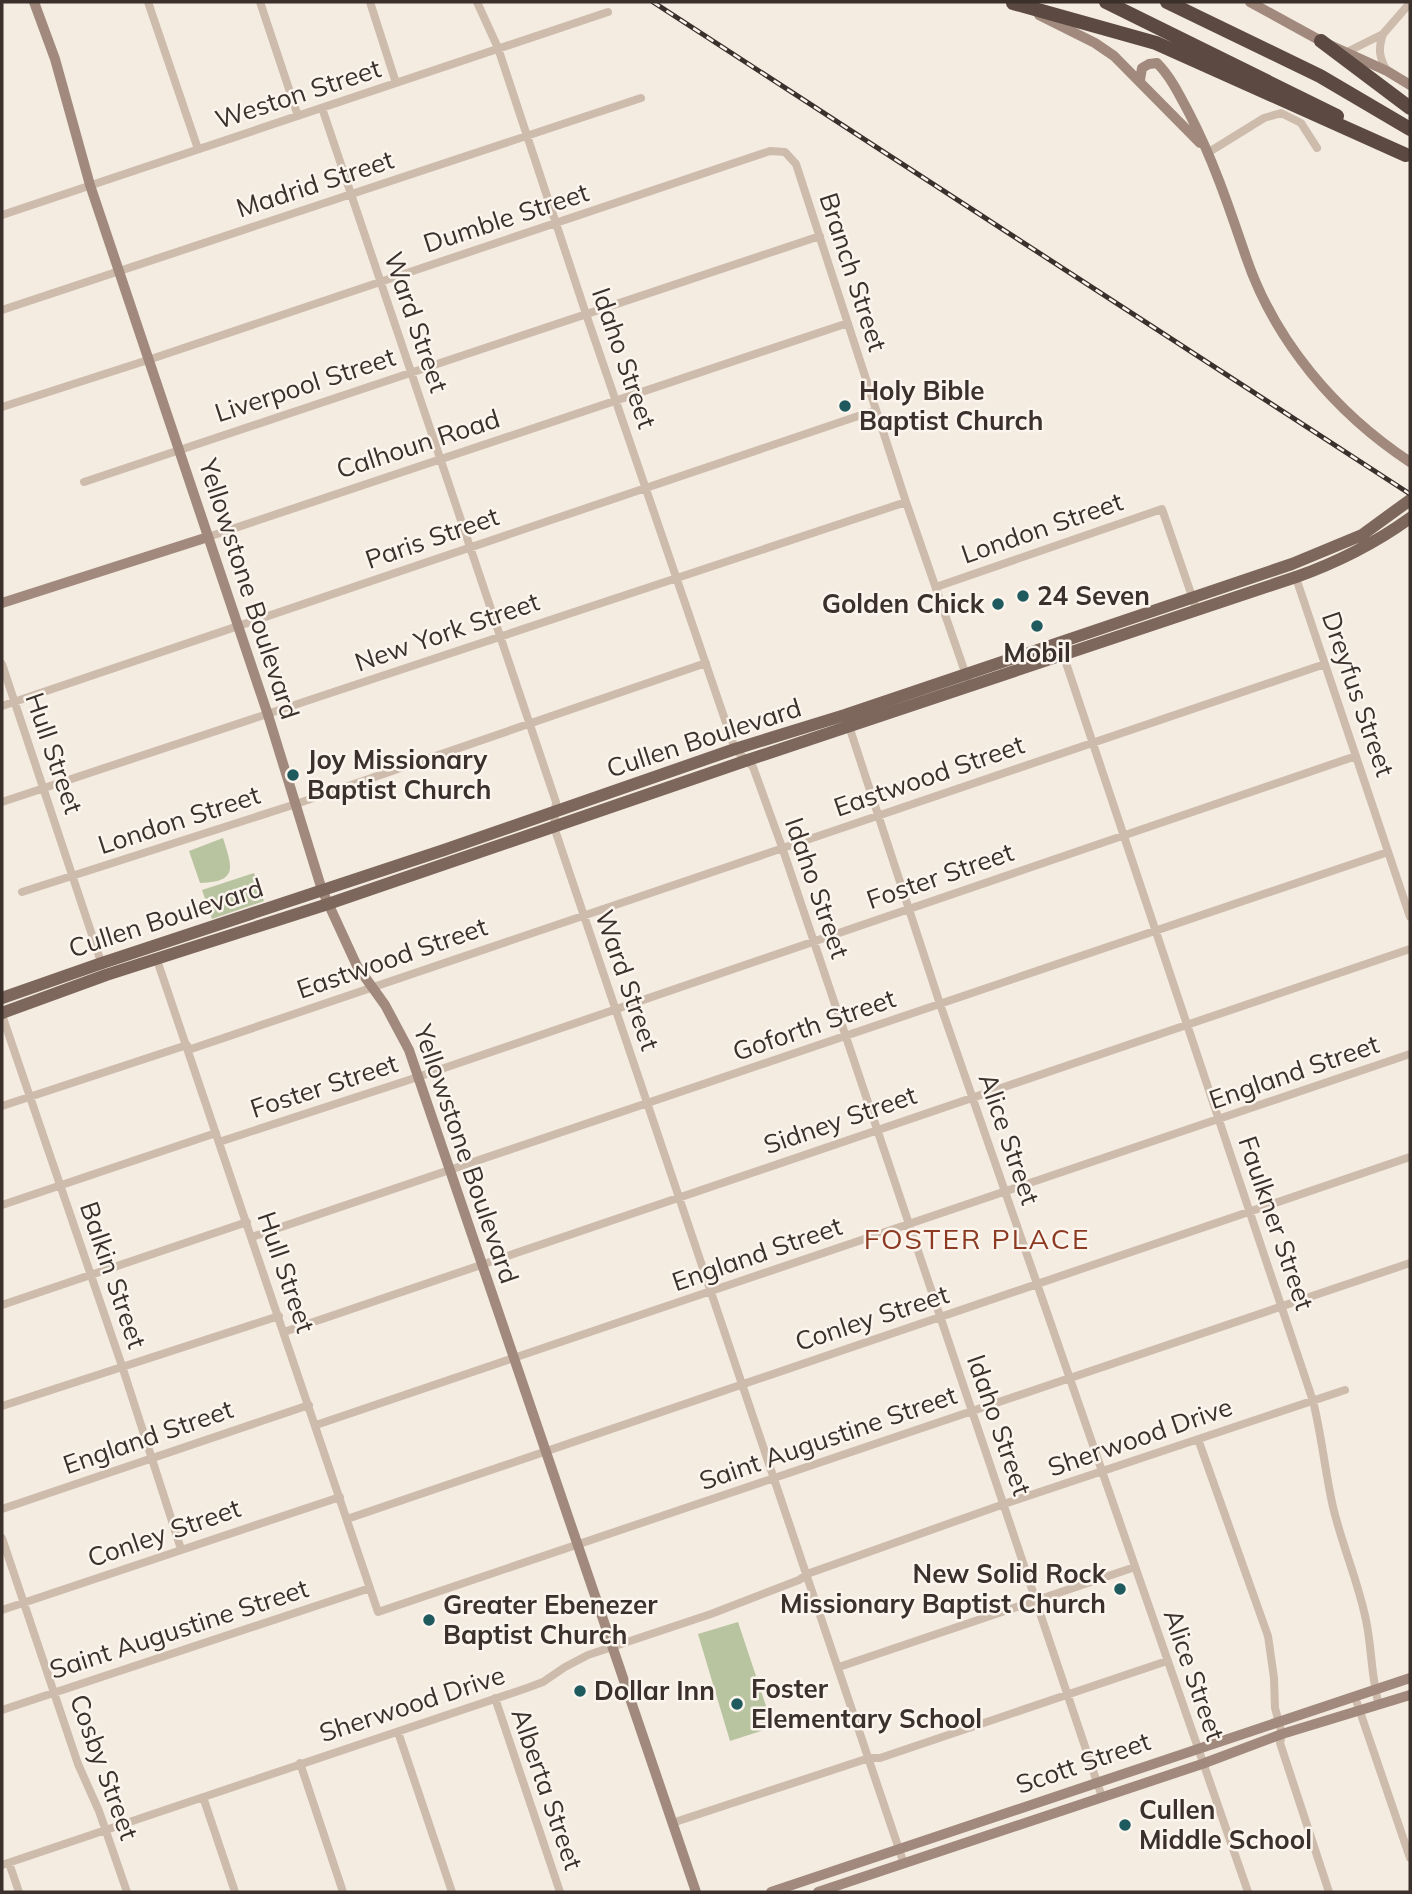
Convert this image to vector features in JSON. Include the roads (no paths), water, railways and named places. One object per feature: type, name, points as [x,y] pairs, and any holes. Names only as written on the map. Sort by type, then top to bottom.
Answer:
[{"type":"highway","points":[[1012,2],[1156,43],[1408,156]]},
{"type":"highway","points":[[1106,2],[1319,105],[1408,156]]},
{"type":"highway","points":[[1167,2],[1320,76],[1410,129]]},
{"type":"highway","points":[[1321,41],[1410,108]]},
{"type":"main road","name":"Yellowstone Boulevard","points":[[34,2],[55,59],[90,185],[268,715],[322,890],[348,950],[397,1024],[418,1077],[696,1892]]},
{"type":"main road","points":[[1012,2],[1095,43],[1114,56],[1209,152]]},
{"type":"main road","points":[[1250,2],[1410,85]]},
{"type":"main road","points":[[1140,80],[1142,68],[1149,64],[1157,63],[1164,70],[1209,152],[1265,305],[1321,386],[1341,407],[1410,462]]},
{"type":"main road","name":"Cullen Boulevard","points":[[2,998],[155,952],[322,890],[554,827],[968,680],[1059,643],[1292,564],[1349,549],[1410,500]]},
{"type":"main road","name":"Cullen Boulevard","points":[[968,680],[1064,656],[1296,577],[1410,518]]},
{"type":"main road","name":"Calhoun Road","points":[[2,603],[208,537]]},
{"type":"main road","name":"Cullen Boulevard","points":[[155,952],[328,904],[557,811],[735,749],[847,722]]},
{"type":"main road","points":[[647,780],[652,793]]},
{"type":"main road","name":"Cullen Boulevard","points":[[2,1014],[104,969]]},
{"type":"main road","name":"Scott Street","points":[[771,1892],[1410,1678]]},
{"type":"main road","name":"Scott Street","points":[[822,1891],[1202,1764],[1282,1734],[1410,1695]]},
{"type":"main road","points":[[821,1875],[822,1891]]},
{"type":"street","points":[[148,2],[198,149]]},
{"type":"street","points":[[260,2],[298,116]]},
{"type":"street","points":[[370,2],[396,83]]},
{"type":"street","name":"Idaho Street","points":[[477,2],[498,48],[735,749],[753,767],[782,848],[1102,1797]]},
{"type":"street","points":[[1347,52],[1383,34],[1410,3]]},
{"type":"street","name":"Weston Street","points":[[2,215],[608,12]]},
{"type":"street","points":[[1383,34],[1379,48],[1387,71]]},
{"type":"street","name":"Madrid Street","points":[[2,310],[641,98]]},
{"type":"street","name":"Ward Street","points":[[322,108],[529,724],[557,811],[554,827],[904,1864]]},
{"type":"street","points":[[1209,152],[1264,118],[1281,113],[1301,123],[1317,148]]},
{"type":"street","name":"Dumble Street","points":[[2,407],[770,151],[785,152]]},
{"type":"street","name":"Branch Street","points":[[785,152],[796,164],[906,502],[968,680]]},
{"type":"street","name":"Liverpool Street","points":[[84,482],[820,236]]},
{"type":"street","name":"Calhoun Road","points":[[208,537],[848,323]]},
{"type":"street","name":"Paris Street","points":[[2,706],[876,410]]},
{"type":"street","name":"New York Street","points":[[2,802],[906,502]]},
{"type":"street","name":"London Street","points":[[936,587],[1163,509],[1193,597]]},
{"type":"street","name":"Dreyfus Street","points":[[1292,564],[1410,917]]},
{"type":"street","points":[[1193,597],[1197,611]]},
{"type":"street","name":"Faulkner Street","points":[[1059,643],[1313,1401],[1323,1439],[1332,1506],[1357,1582],[1366,1620],[1379,1705]]},
{"type":"street","name":"London Street","points":[[22,892],[296,804],[706,663]]},
{"type":"street","name":"Hull Street","points":[[2,664],[104,969]]},
{"type":"street","name":"Eastwood Street","points":[[2,1106],[584,915],[1325,664]]},
{"type":"street","name":"Alice Street","points":[[847,722],[1004,1191],[1248,1892]]},
{"type":"street","name":"Foster Street","points":[[2,1205],[418,1077],[1356,756]]},
{"type":"street","name":"Goforth Street","points":[[252,1237],[1388,852]]},
{"type":"street","name":"Sidney Street","points":[[284,1332],[1410,949]]},
{"type":"street","name":"Hull Street","points":[[155,952],[378,1612]]},
{"type":"street","name":"Balkin Street","points":[[2,1014],[122,1366],[181,1549]]},
{"type":"street","name":"England Street","points":[[316,1425],[1410,1054]]},
{"type":"street","name":"Conley Street","points":[[347,1519],[1410,1157]]},
{"type":"street","points":[[2,1305],[247,1222]]},
{"type":"street","name":"Saint Augustine Street","points":[[378,1612],[1410,1263]]},
{"type":"street","points":[[2,1406],[279,1316]]},
{"type":"street","name":"Sherwood Drive","points":[[5,1864],[542,1682],[575,1661],[711,1614],[799,1580],[807,1574],[1004,1504],[1345,1390]]},
{"type":"street","name":"England Street","points":[[2,1509],[309,1405]]},
{"type":"street","points":[[1198,1439],[1268,1636],[1275,1708],[1282,1734],[1280,1743],[1329,1892]]},
{"type":"street","name":"Conley Street","points":[[2,1610],[340,1496]]},
{"type":"street","name":"Cosby Street","points":[[2,1538],[78,1764],[106,1829],[127,1892]]},
{"type":"street","points":[[839,1667],[1135,1567]]},
{"type":"street","name":"Saint Augustine Street","points":[[2,1710],[370,1588]]},
{"type":"street","points":[[672,1823],[869,1758],[880,1758],[1167,1661]]},
{"type":"street","points":[[1355,1697],[1410,1858]]},
{"type":"street","name":"Alberta Street","points":[[495,1698],[560,1892]]},
{"type":"street","points":[[398,1732],[452,1892]]},
{"type":"street","points":[[300,1763],[343,1892]]},
{"type":"street","points":[[203,1797],[235,1892]]},
{"type":"street","points":[[5,1864],[19,1892]]},
{"type":"railway","points":[[653,2],[1410,494]]},
{"type":"place","name":"Holy Bible Baptist Church","points":[[845,406]]},
{"type":"place","name":"24 Seven","points":[[1023,596]]},
{"type":"place","name":"Golden Chick","points":[[998,604]]},
{"type":"place","name":"Mobil","points":[[1037,626]]},
{"type":"place","name":"Joy Missionary Baptist Church","points":[[293,775]]},
{"type":"place","name":"New Solid Rock Missionary Baptist Church","points":[[1120,1589]]},
{"type":"place","name":"Greater Ebenezer Baptist Church","points":[[429,1620]]},
{"type":"place","name":"Dollar Inn","points":[[580,1691]]},
{"type":"place","name":"Foster Elementary School","points":[[737,1704]]},
{"type":"place","name":"Cullen Middle School","points":[[1125,1825]]},
{"type":"district","name":"FOSTER PLACE","points":[[977,1239]]}]
